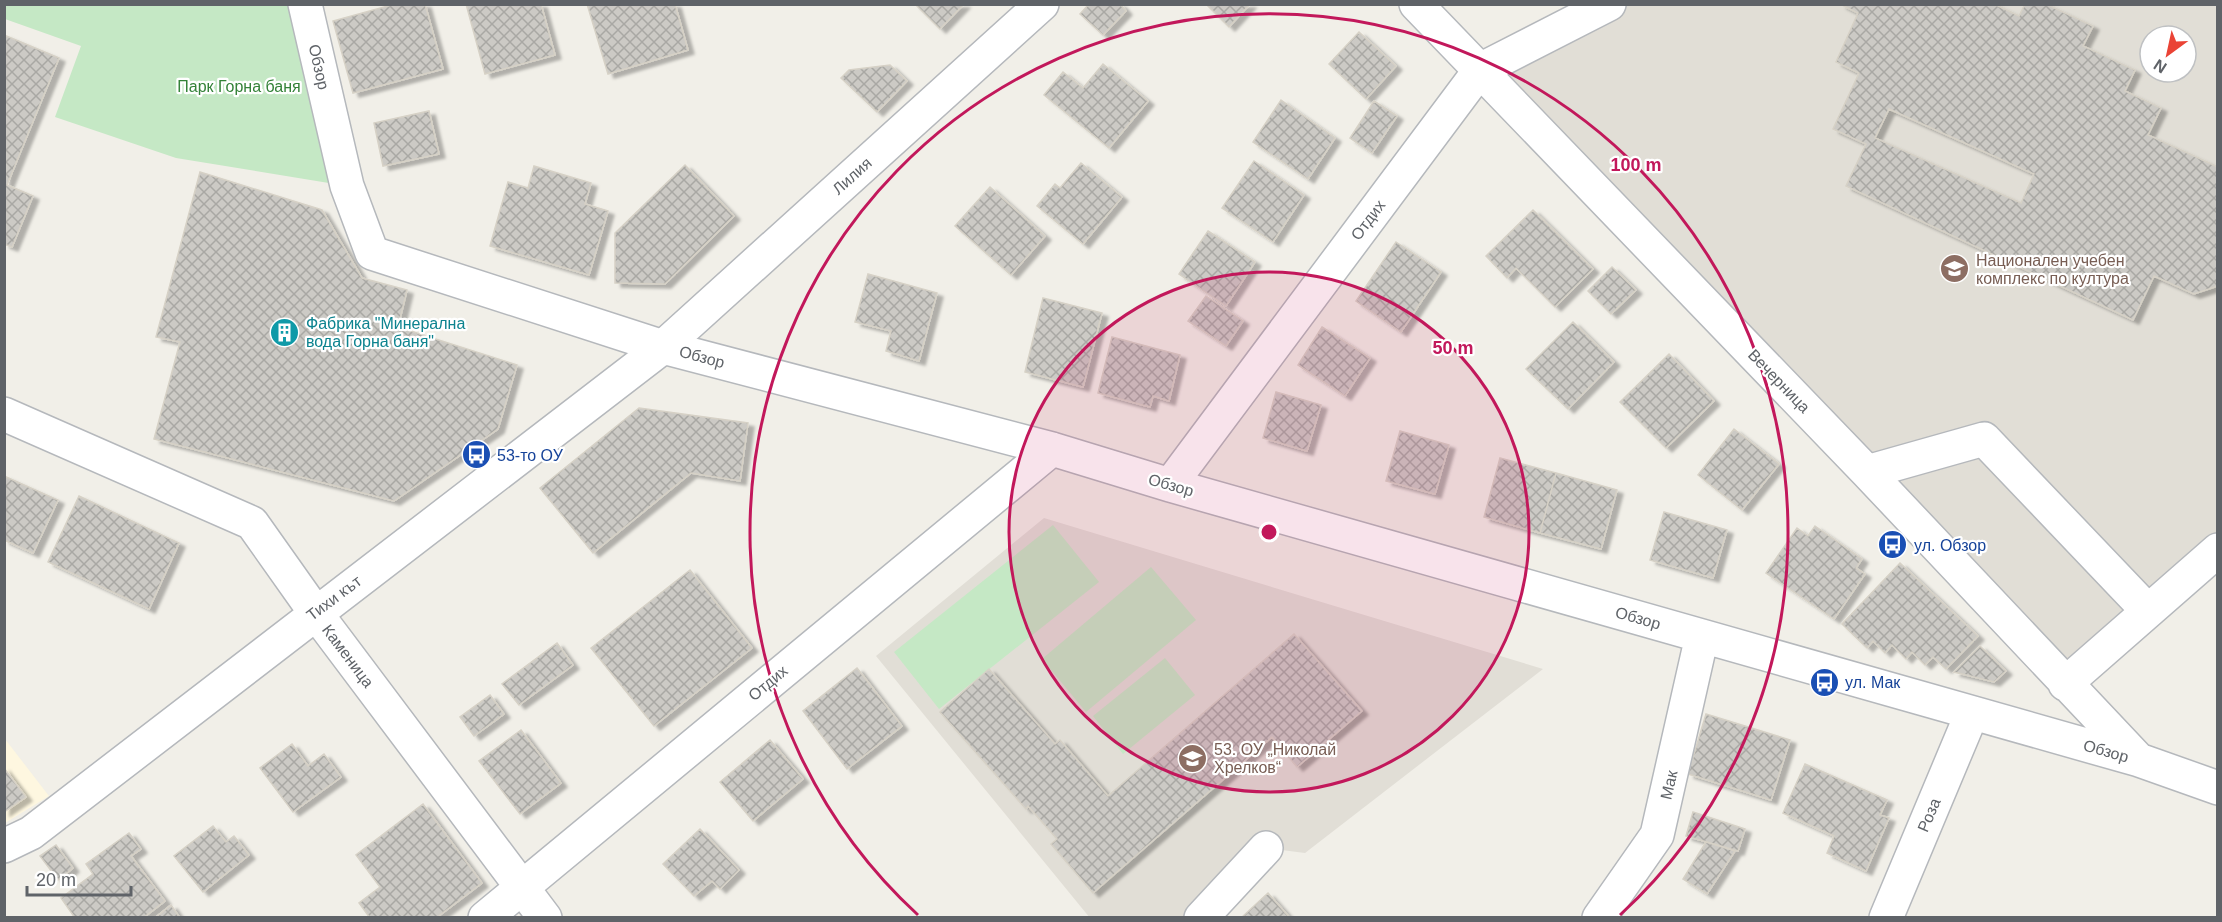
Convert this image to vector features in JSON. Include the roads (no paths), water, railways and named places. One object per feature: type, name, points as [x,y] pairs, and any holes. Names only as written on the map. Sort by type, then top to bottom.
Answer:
[{"type":"street","name":"Лилия","points":[[663,347],[1042,4]]},
{"type":"street","name":"Вечерница","points":[[1416,4],[1867,472],[2139,760]]},
{"type":"street","name":"Отдих","points":[[1170,485],[1480,70],[1609,4]]},
{"type":"street","name":"Обзор","points":[[306,5],[347,186],[372,252],[663,347],[1052,449],[1170,485],[2139,760],[2217,788]]},
{"type":"street","name":"Тихи кът","points":[[4,846],[31,833],[315,612],[663,347]]},
{"type":"street","name":"Каменица","points":[[4,414],[252,523],[315,612],[545,918]]},
{"type":"street","points":[[1867,472],[1984,439],[2148,611]]},
{"type":"street","name":"Отдих","points":[[485,918],[1052,449]]},
{"type":"street","points":[[2065,684],[2217,549]]},
{"type":"street","name":"Мак","points":[[1599,918],[1657,835],[1702,636]]},
{"type":"street","name":"Роза","points":[[1886,918],[1972,713]]},
{"type":"street","points":[[1201,918],[1266,848]]},
{"type":"place","name":"Национален учебен комплекс по култура","points":[[1955,269]]},
{"type":"place","name":"Фабрика \"Минерална вода Горна баня\"","points":[[285,332]]},
{"type":"place","name":"53-то ОУ","points":[[476,455]]},
{"type":"place","name":"ул. Обзор","points":[[1893,545]]},
{"type":"place","name":"ул. Мак","points":[[1824,682]]},
{"type":"place","name":"53. ОУ „Николай Хрелков“","points":[[1193,758]]},
{"type":"park label","name":"Парк Горна баня","points":[[239,86]]}]
